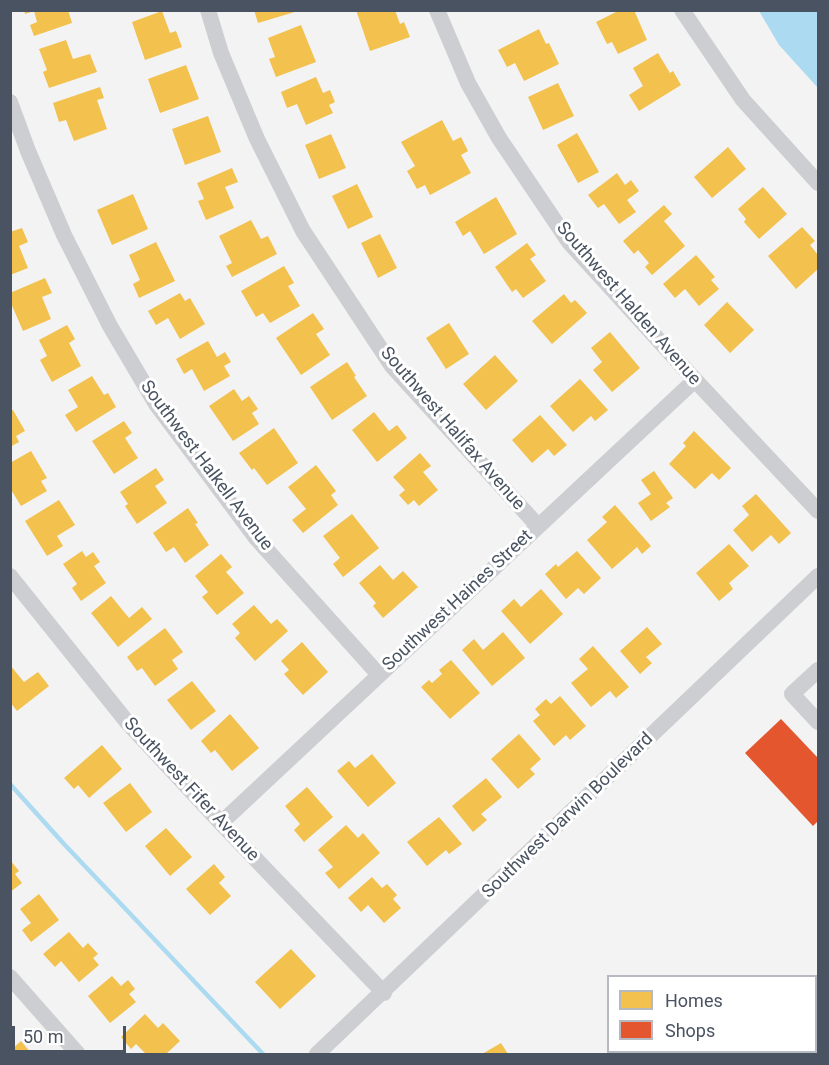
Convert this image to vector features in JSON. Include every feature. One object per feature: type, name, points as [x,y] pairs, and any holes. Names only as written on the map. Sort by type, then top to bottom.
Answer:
[{"type":"street","name":"Southwest Halifax Avenue","points":[[208,10],[221,53],[257,139],[303,231],[392,366],[538,526]]},
{"type":"street","name":"Southwest Halden Avenue","points":[[437,10],[468,83],[568,242],[695,381],[819,511]]},
{"type":"street","points":[[682,10],[743,100],[819,183]]},
{"type":"street","name":"Southwest Halkell Avenue","points":[[10,102],[64,235],[110,326],[156,404],[256,538],[379,675]]},
{"type":"street","name":"Southwest Haines Street","points":[[220,823],[695,381]]},
{"type":"street","name":"Southwest Fifer Avenue","points":[[10,576],[127,722],[220,823],[384,993]]},
{"type":"street","name":"Southwest Darwin Boulevard","points":[[317,1054],[384,993],[819,576]]},
{"type":"street","points":[[819,670],[792,694],[819,722]]},
{"type":"street","points":[[10,977],[78,1054]]},
{"type":"water","points":[[759,11],[818,11],[818,88],[779,45]]},
{"type":"building: Homes","points":[[24,10],[68,10],[72,23],[34,36],[30,25],[37,22],[34,11],[25,14]]},
{"type":"building: Homes","points":[[254,10],[298,10],[298,11],[258,23]]},
{"type":"building: Homes","points":[[356,10],[395,10],[400,24],[404,22],[410,37],[370,51]]},
{"type":"building: Homes","points":[[620,10],[634,10],[647,40],[618,54],[612,42],[607,44],[596,22]]},
{"type":"building: Homes","points":[[162,11],[170,33],[176,31],[182,47],[145,60],[132,22]]},
{"type":"building: Homes","points":[[301,25],[316,62],[276,77],[269,59],[275,57],[268,38]]},
{"type":"building: Homes","points":[[539,29],[559,64],[524,81],[515,63],[507,67],[498,50]]},
{"type":"building: Homes","points":[[66,40],[73,59],[90,54],[97,72],[49,88],[43,72],[47,70],[39,49]]},
{"type":"building: Homes","points":[[658,53],[670,73],[673,71],[681,85],[639,111],[629,95],[643,86],[633,68]]},
{"type":"building: Homes","points":[[186,65],[199,99],[160,113],[148,79]]},
{"type":"building: Homes","points":[[316,77],[323,93],[330,90],[335,102],[329,105],[333,113],[306,125],[297,104],[287,108],[281,92]]},
{"type":"building: Homes","points":[[558,83],[574,116],[543,130],[528,97]]},
{"type":"building: Homes","points":[[100,87],[104,98],[97,100],[107,129],[74,141],[66,120],[59,122],[53,103]]},
{"type":"building: Homes","points":[[208,116],[221,152],[185,165],[172,129]]},
{"type":"building: Homes","points":[[442,120],[453,141],[461,137],[468,151],[461,155],[471,173],[430,195],[425,185],[417,189],[407,171],[415,166],[401,142]]},
{"type":"building: Homes","points":[[577,133],[599,172],[578,183],[557,145]]},
{"type":"building: Homes","points":[[331,134],[346,168],[319,179],[305,145]]},
{"type":"building: Homes","points":[[728,147],[746,169],[712,198],[694,177]]},
{"type":"building: Homes","points":[[232,168],[238,182],[225,187],[234,208],[206,220],[198,201],[204,199],[197,183]]},
{"type":"building: Homes","points":[[617,173],[625,185],[631,180],[639,191],[627,200],[636,212],[619,224],[604,204],[598,208],[588,195]]},
{"type":"building: Homes","points":[[357,184],[373,217],[348,229],[332,196]]},
{"type":"building: Homes","points":[[763,187],[787,214],[759,239],[744,222],[746,219],[738,209]]},
{"type":"building: Homes","points":[[133,194],[148,229],[112,245],[97,210]]},
{"type":"building: Homes","points":[[496,197],[517,234],[484,254],[470,231],[463,236],[455,222]]},
{"type":"building: Homes","points":[[664,205],[672,214],[664,221],[685,246],[652,275],[645,267],[649,263],[638,250],[634,254],[623,241]]},
{"type":"building: Homes","points":[[251,220],[261,239],[268,236],[277,254],[232,277],[226,266],[232,263],[219,236]]},
{"type":"building: Homes","points":[[802,227],[815,241],[810,245],[818,255],[818,269],[796,289],[768,256]]},
{"type":"building: Homes","points":[[22,228],[28,242],[19,246],[28,268],[10,275],[10,232]]},
{"type":"building: Homes","points":[[380,234],[397,268],[378,278],[361,243]]},
{"type":"building: Homes","points":[[156,242],[175,281],[139,298],[133,284],[140,280],[129,255]]},
{"type":"building: Homes","points":[[527,243],[536,255],[530,259],[546,281],[523,298],[516,289],[512,292],[495,267]]},
{"type":"building: Homes","points":[[696,255],[715,277],[711,280],[719,289],[699,306],[685,289],[675,298],[663,284]]},
{"type":"building: Homes","points":[[284,266],[294,283],[288,286],[300,306],[270,323],[263,313],[256,317],[241,291]]},
{"type":"building: Homes","points":[[45,278],[52,293],[42,297],[51,319],[23,331],[10,301],[10,293]]},
{"type":"building: Homes","points":[[180,293],[185,301],[190,298],[205,324],[180,339],[168,318],[156,325],[148,311]]},
{"type":"building: Homes","points":[[564,294],[571,303],[575,300],[587,313],[552,344],[532,321]]},
{"type":"building: Homes","points":[[727,302],[754,330],[730,353],[704,325]]},
{"type":"building: Homes","points":[[313,313],[324,329],[316,334],[330,355],[301,375],[276,338]]},
{"type":"building: Homes","points":[[449,323],[469,354],[446,369],[426,338]]},
{"type":"building: Homes","points":[[67,325],[75,339],[69,343],[81,366],[52,382],[40,360],[47,356],[39,340]]},
{"type":"building: Homes","points":[[610,332],[640,368],[612,392],[593,370],[602,362],[591,348]]},
{"type":"building: Homes","points":[[208,341],[217,357],[225,352],[231,362],[224,366],[230,376],[204,391],[192,369],[184,374],[176,359]]},
{"type":"building: Homes","points":[[495,355],[518,381],[486,410],[463,384]]},
{"type":"building: Homes","points":[[347,362],[367,396],[332,420],[310,387]]},
{"type":"building: Homes","points":[[92,376],[104,395],[108,393],[116,407],[76,432],[65,415],[78,407],[68,390]]},
{"type":"building: Homes","points":[[580,379],[608,410],[595,421],[591,416],[573,432],[550,406]]},
{"type":"building: Homes","points":[[234,389],[242,401],[249,396],[258,409],[252,413],[259,424],[233,441],[209,406]]},
{"type":"building: Homes","points":[[13,410],[25,431],[16,436],[19,442],[10,447],[10,411]]},
{"type":"building: Homes","points":[[374,412],[389,431],[397,425],[407,438],[377,462],[352,430]]},
{"type":"building: Homes","points":[[540,415],[567,445],[554,456],[548,449],[532,463],[512,440]]},
{"type":"building: Homes","points":[[124,421],[132,433],[125,438],[138,458],[114,474],[92,441]]},
{"type":"building: Homes","points":[[274,428],[298,463],[267,485],[239,453]]},
{"type":"building: Homes","points":[[694,431],[731,468],[719,480],[712,473],[695,489],[669,464],[686,446],[683,443]]},
{"type":"building: Homes","points":[[31,451],[47,478],[41,481],[47,491],[21,506],[10,488],[10,463]]},
{"type":"building: Homes","points":[[420,453],[431,466],[423,472],[438,490],[419,506],[414,500],[408,505],[399,495],[405,490],[393,477]]},
{"type":"building: Homes","points":[[316,465],[336,491],[331,495],[338,505],[303,533],[292,520],[306,509],[288,487]]},
{"type":"building: Homes","points":[[156,468],[164,480],[155,486],[167,503],[137,524],[125,506],[128,504],[120,492]]},
{"type":"building: Homes","points":[[654,471],[673,498],[666,503],[670,507],[651,521],[638,503],[651,494],[641,480]]},
{"type":"building: Homes","points":[[756,494],[791,533],[779,544],[771,535],[752,552],[733,530],[749,515],[742,506]]},
{"type":"building: Homes","points":[[59,500],[75,525],[57,536],[63,546],[47,556],[25,521]]},
{"type":"building: Homes","points":[[615,505],[651,546],[642,554],[637,547],[612,569],[587,540],[607,522],[602,517]]},
{"type":"building: Homes","points":[[188,508],[198,523],[195,524],[209,545],[185,563],[174,547],[166,552],[153,533]]},
{"type":"building: Homes","points":[[352,514],[379,548],[343,577],[333,564],[340,558],[323,536]]},
{"type":"building: Homes","points":[[729,544],[749,566],[729,583],[733,589],[719,601],[696,573]]},
{"type":"building: Homes","points":[[82,551],[86,557],[93,552],[100,562],[94,566],[106,583],[81,601],[72,588],[77,584],[63,564]]},
{"type":"building: Homes","points":[[577,551],[601,578],[584,594],[578,588],[566,599],[545,574],[556,564],[558,567]]},
{"type":"building: Homes","points":[[221,554],[232,567],[226,572],[244,593],[217,615],[202,597],[208,592],[195,576]]},
{"type":"building: Homes","points":[[380,565],[393,580],[403,571],[418,587],[383,618],[373,606],[376,603],[359,583]]},
{"type":"building: Homes","points":[[541,589],[563,614],[530,644],[501,611],[514,599],[521,607]]},
{"type":"building: Homes","points":[[111,596],[129,618],[142,607],[152,619],[118,647],[91,613]]},
{"type":"building: Homes","points":[[254,605],[271,624],[277,619],[288,631],[255,661],[235,638],[240,633],[232,624]]},
{"type":"building: Homes","points":[[647,627],[662,644],[646,657],[652,663],[640,674],[620,651]]},
{"type":"building: Homes","points":[[165,628],[183,652],[172,660],[178,669],[155,686],[142,668],[137,671],[127,657]]},
{"type":"building: Homes","points":[[503,632],[525,658],[492,686],[462,650],[474,639],[483,650]]},
{"type":"building: Homes","points":[[302,642],[328,672],[303,695],[284,674],[289,670],[281,661]]},
{"type":"building: Homes","points":[[593,646],[629,687],[616,698],[610,691],[591,707],[571,683],[588,669],[579,659]]},
{"type":"building: Homes","points":[[451,660],[480,693],[450,719],[421,687],[429,680],[432,683],[442,674],[439,670]]},
{"type":"building: Homes","points":[[10,665],[24,682],[38,672],[49,686],[17,711],[10,702]]},
{"type":"building: Homes","points":[[192,681],[216,711],[191,730],[167,700]]},
{"type":"building: Homes","points":[[560,696],[586,726],[570,740],[566,735],[554,746],[533,721],[540,715],[535,709],[546,699],[551,704]]},
{"type":"building: Homes","points":[[230,714],[259,748],[232,771],[215,750],[211,753],[201,741]]},
{"type":"building: Homes","points":[[519,734],[541,759],[530,769],[535,774],[518,789],[491,759]]},
{"type":"building: Homes","points":[[102,745],[122,769],[89,798],[78,785],[74,789],[64,778]]},
{"type":"building: Homes","points":[[372,754],[396,783],[368,807],[337,771],[349,761],[355,768]]},
{"type":"building: Homes","points":[[486,778],[502,797],[481,814],[487,820],[473,832],[452,806]]},
{"type":"building: Homes","points":[[130,783],[152,812],[126,832],[103,803]]},
{"type":"building: Homes","points":[[307,787],[333,817],[304,842],[294,830],[300,824],[285,806]]},
{"type":"building: Homes","points":[[439,817],[462,844],[449,854],[446,850],[427,866],[407,842]]},
{"type":"building: Homes","points":[[346,825],[358,838],[363,833],[380,853],[339,889],[325,873],[333,867],[318,850]]},
{"type":"building: Homes","points":[[166,828],[192,857],[170,876],[145,846]]},
{"type":"building: Homes","points":[[10,860],[19,871],[15,874],[22,883],[10,892]]},
{"type":"building: Homes","points":[[214,864],[225,877],[219,883],[231,896],[210,915],[186,889]]},
{"type":"building: Homes","points":[[372,877],[382,888],[387,884],[397,895],[393,899],[401,908],[384,923],[368,905],[361,912],[348,898]]},
{"type":"building: Homes","points":[[39,894],[59,920],[31,942],[22,930],[31,923],[20,909]]},
{"type":"building: Homes","points":[[69,932],[83,948],[88,943],[98,954],[93,958],[99,965],[79,982],[61,961],[55,967],[43,954]]},
{"type":"building: Homes","points":[[291,949],[316,976],[280,1009],[255,982]]},
{"type":"building: Homes","points":[[112,976],[121,986],[128,980],[135,989],[129,994],[136,1002],[110,1023],[88,996]]},
{"type":"building: Homes","points":[[145,1014],[158,1028],[163,1023],[180,1041],[166,1054],[146,1054],[136,1044],[131,1049],[121,1037]]},
{"type":"building: Homes","points":[[21,1041],[31,1053],[10,1054],[10,1051]]},
{"type":"building: Homes","points":[[501,1043],[508,1054],[482,1054]]},
{"type":"building: Shops","points":[[781,719],[818,758],[818,821],[813,826],[745,753]]},
{"type":"waterway","points":[[10,784],[263,1054]]}]
